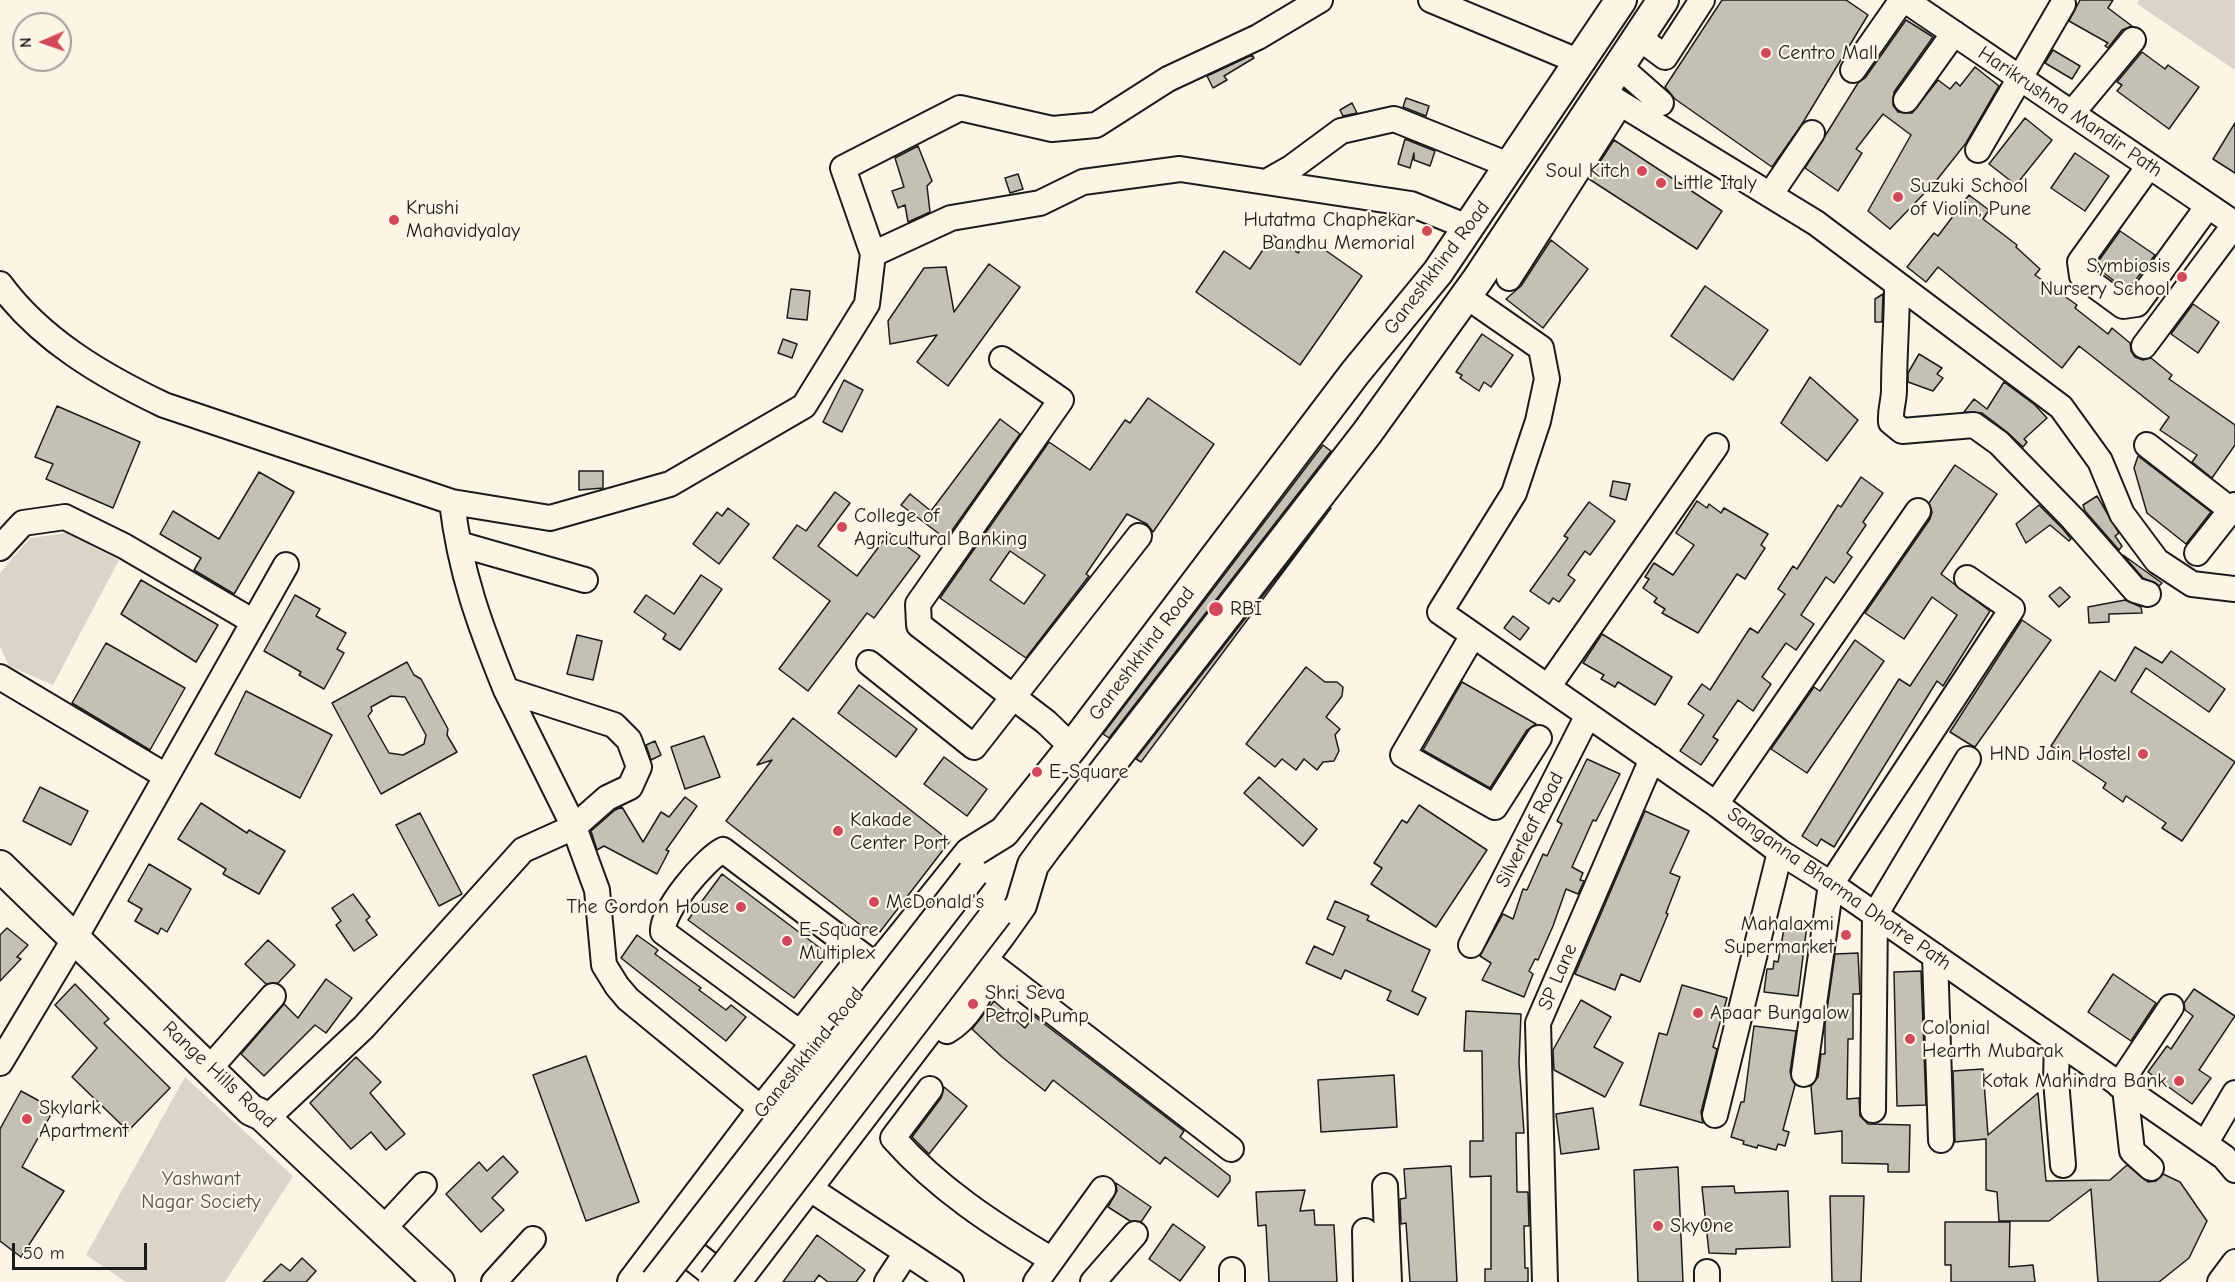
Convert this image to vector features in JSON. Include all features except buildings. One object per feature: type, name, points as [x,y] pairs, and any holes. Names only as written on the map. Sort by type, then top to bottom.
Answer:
[{"type":"main road","name":"Ganeshkhind Road","points":[[633,1282],[762,1110],[808,1038],[870,961],[970,853],[1004,831],[1072,747],[1355,373],[1462,240],[1622,0]]},
{"type":"main road","name":"Ganeshkhind Road","points":[[735,1282],[809,1188],[1021,905],[1033,865],[1304,517],[1466,296],[1496,274],[1563,173],[1603,104],[1619,66],[1663,0]]},
{"type":"main road","points":[[1462,240],[1496,274]]},
{"type":"main road","points":[[656,1282],[1004,831]]},
{"type":"main road","points":[[0,848],[78,932]]},
{"type":"main road","points":[[714,1282],[1033,865]]},
{"type":"main road","name":"Range Hills Road","points":[[0,866],[78,932],[214,1063],[251,1110],[264,1117],[383,1229],[430,1279]]},
{"type":"main road","points":[[668,1236],[727,1282]]},
{"type":"street","points":[[0,284],[26,316],[69,350],[122,385],[164,405],[452,502],[550,518],[670,484],[804,406],[867,304],[873,255],[843,168],[960,108],[1052,129],[1096,125],[1168,79],[1258,37],[1320,0]]},
{"type":"street","points":[[1431,0],[1580,62]]},
{"type":"street","points":[[1638,37],[1665,57],[1702,0]]},
{"type":"street","points":[[1853,70],[1904,0]]},
{"type":"street","name":"Harikrushna Mandir Path","points":[[1904,0],[2235,224]]},
{"type":"street","points":[[1978,150],[2063,4]]},
{"type":"street","points":[[1906,100],[1954,33]]},
{"type":"street","points":[[2072,113],[2133,40]]},
{"type":"street","points":[[1619,66],[1661,103]]},
{"type":"street","points":[[1603,104],[1737,187]]},
{"type":"street","points":[[1603,104],[1770,195],[1816,223],[2061,407],[2100,461],[2122,514],[2157,561],[2192,584],[2235,589]]},
{"type":"street","points":[[1268,181],[1291,168],[1341,132],[1394,119],[1511,166]]},
{"type":"street","points":[[1770,195],[1812,134]]},
{"type":"street","points":[[2149,166],[2080,262],[2082,276],[2123,306],[2137,304],[2208,206]]},
{"type":"street","points":[[873,255],[951,218],[1040,203],[1083,182],[1180,169],[1411,204],[1462,240]]},
{"type":"street","points":[[2144,346],[2235,224]]},
{"type":"street","points":[[1897,286],[1891,422],[1902,431],[1974,425],[1999,443],[2073,519],[2135,590],[2148,594]]},
{"type":"street","name":"Sanganna Bharma Dhotre Path","points":[[1466,296],[1541,348],[1547,379],[1538,421],[1514,493],[1440,612],[1716,804],[1780,852],[1831,884],[2224,1157],[2235,1170]]},
{"type":"street","points":[[1002,359],[1061,400],[918,604],[919,625],[1046,722],[1072,747]]},
{"type":"street","points":[[2147,445],[2233,507],[2197,553]]},
{"type":"street","points":[[1548,687],[1716,446]]},
{"type":"street","points":[[452,502],[459,544],[476,616],[506,690],[574,827],[597,890],[604,965],[628,999],[762,1110]]},
{"type":"street","points":[[1716,804],[1918,510]]},
{"type":"street","points":[[0,548],[23,523],[65,517],[124,546],[254,622]]},
{"type":"street","points":[[869,663],[974,747],[1140,536]]},
{"type":"street","points":[[459,544],[585,580]]},
{"type":"street","points":[[0,1063],[78,932],[286,565]]},
{"type":"street","points":[[1804,1074],[1831,884],[2012,609],[1967,578]]},
{"type":"street","points":[[1473,635],[1403,755],[1495,807],[1539,738]]},
{"type":"street","points":[[0,677],[166,776]]},
{"type":"street","points":[[264,1117],[364,1027],[523,850],[574,827],[607,798],[630,787],[639,766],[629,740],[614,725],[506,690]]},
{"type":"street","name":"Silverleaf Road","points":[[1471,945],[1588,716]]},
{"type":"street","name":"SP Lane","points":[[1545,1282],[1538,1023],[1652,759]]},
{"type":"street","points":[[1879,1110],[1880,919],[1968,759]]},
{"type":"street","points":[[808,1038],[663,932],[662,925],[667,915],[691,882],[714,855],[723,850],[870,961]]},
{"type":"street","points":[[1715,1115],[1780,852]]},
{"type":"street","points":[[1935,956],[1941,1140]]},
{"type":"street","points":[[980,962],[1231,1149]]},
{"type":"street","points":[[214,1063],[273,996]]},
{"type":"street","points":[[2151,1168],[2132,1151],[2122,1087],[2171,1007]]},
{"type":"street","points":[[2057,1042],[2056,1080],[2063,1165]]},
{"type":"street","points":[[930,1089],[892,1138],[912,1160],[949,1193],[1052,1260]]},
{"type":"street","points":[[2205,1144],[2235,1093]]},
{"type":"street","points":[[383,1229],[424,1185]]},
{"type":"street","points":[[1385,1186],[1389,1282]]},
{"type":"street","points":[[809,1188],[951,1282]]},
{"type":"street","points":[[1036,1282],[1103,1189]]},
{"type":"street","points":[[1365,1231],[1366,1282]]},
{"type":"street","points":[[1093,1282],[1135,1234]]},
{"type":"street","points":[[494,1282],[533,1239]]},
{"type":"street","points":[[886,1282],[906,1252]]},
{"type":"street","points":[[2220,1282],[2235,1262]]},
{"type":"green space","points":[[2139,0],[2235,0],[2235,70],[2137,4]]},
{"type":"green space","points":[[66,533],[119,560],[53,685],[9,666],[0,646],[0,573],[30,538]]},
{"type":"green space","name":"Yashwant Nagar Society","points":[[185,1077],[293,1176],[225,1282],[126,1282],[86,1255]]},
{"type":"place","name":"Centro Mall","points":[[1766,53]]},
{"type":"place","name":"Soul Kitch","points":[[1642,171]]},
{"type":"place","name":"Little Italy","points":[[1661,183]]},
{"type":"place","name":"Suzuki School of Violin, Pune","points":[[1898,197]]},
{"type":"place","name":"Krushi Mahavidyalay","points":[[394,220]]},
{"type":"place","name":"Hutatma Chaphekar Bandhu Memorial","points":[[1427,231]]},
{"type":"place","name":"Symbiosis Nursery School","points":[[2182,277]]},
{"type":"place","name":"College of Agricultural Banking","points":[[842,527]]},
{"type":"place","name":"RBI","points":[[1216,609]]},
{"type":"place","name":"HND Jain Hostel","points":[[2143,754]]},
{"type":"place","name":"E-Square","points":[[1037,772]]},
{"type":"place","name":"Kakade Center Port","points":[[838,831]]},
{"type":"place","name":"McDonald's","points":[[874,902]]},
{"type":"place","name":"The Gordon House","points":[[741,907]]},
{"type":"place","name":"Mahalaxmi Supermarket","points":[[1846,935]]},
{"type":"place","name":"E-Square Multiplex","points":[[787,941]]},
{"type":"place","name":"Shri Seva Petrol Pump","points":[[973,1004]]},
{"type":"place","name":"Apaar Bungalow","points":[[1698,1013]]},
{"type":"place","name":"Colonial Hearth Mubarak","points":[[1910,1039]]},
{"type":"place","name":"Kotak Mahindra Bank","points":[[2179,1081]]},
{"type":"place","name":"Skylark Apartment","points":[[27,1119]]},
{"type":"place","name":"SkyOne","points":[[1658,1226]]}]
